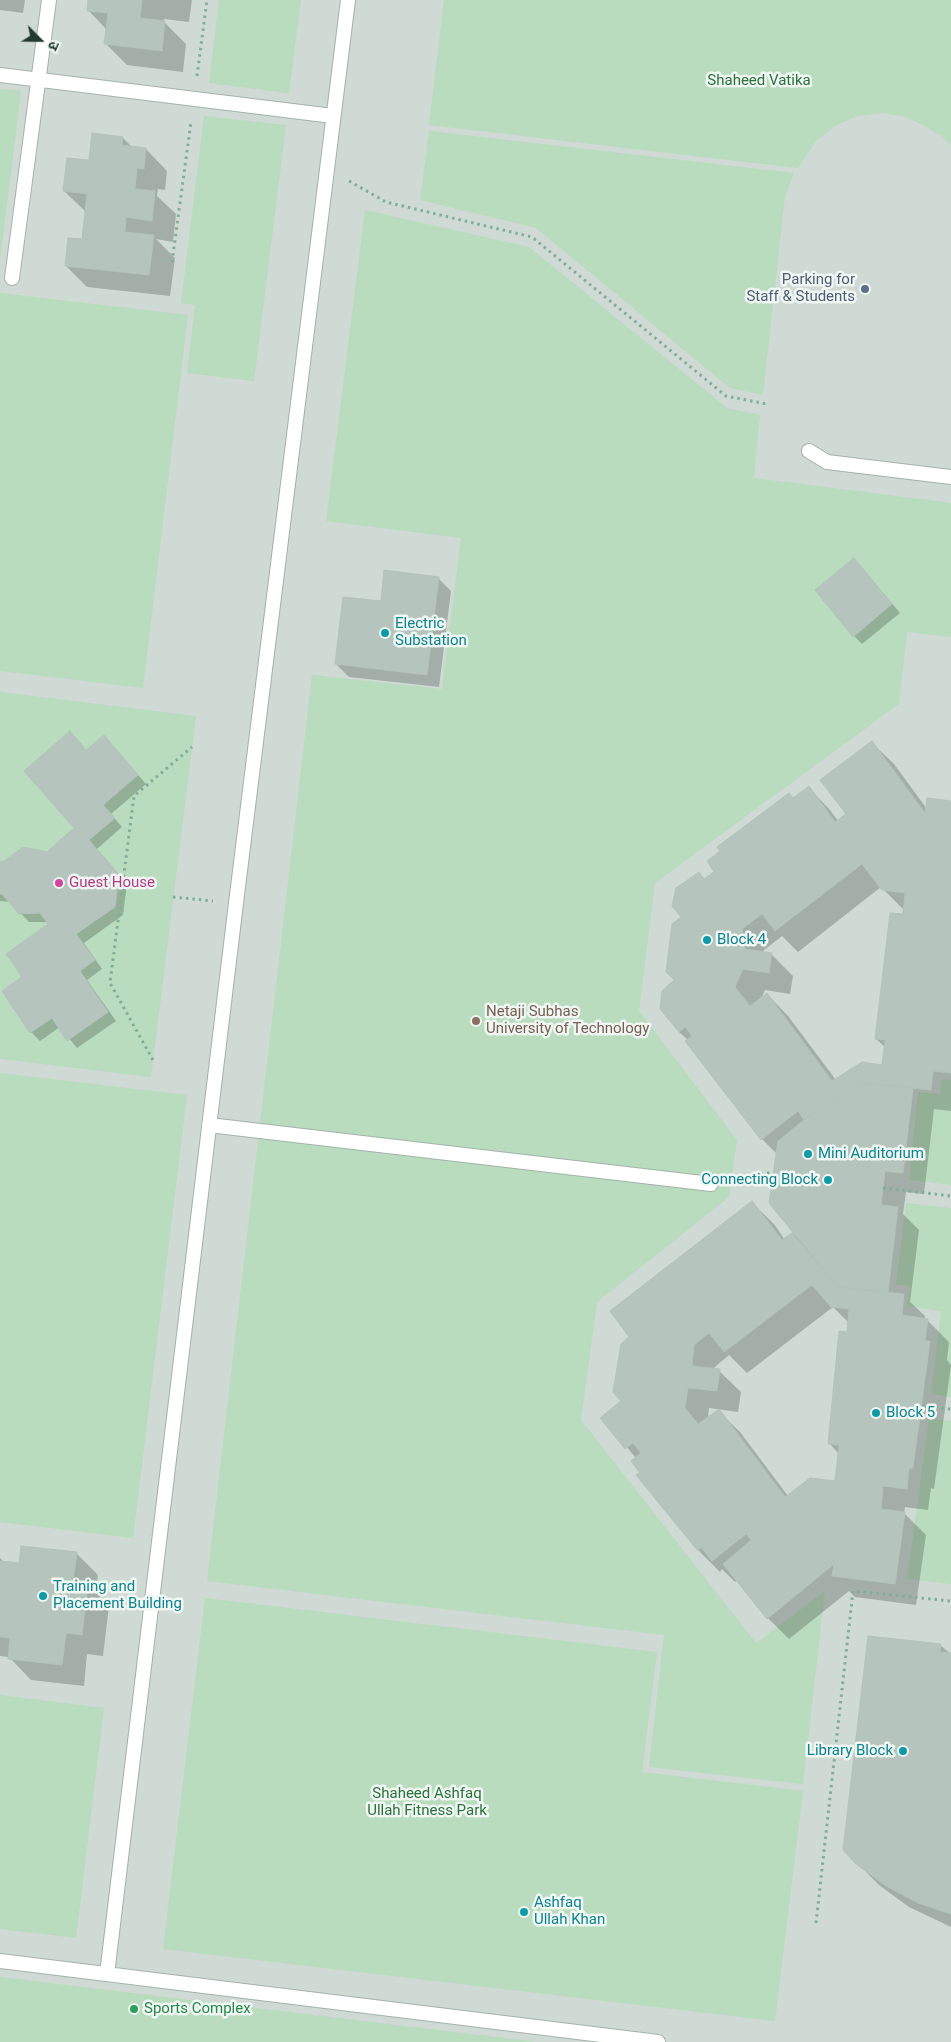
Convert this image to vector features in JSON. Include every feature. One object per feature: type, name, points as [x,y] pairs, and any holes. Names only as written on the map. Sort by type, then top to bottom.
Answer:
[{"type":"lane","points":[[12,278],[49,0]]},
{"type":"lane","points":[[107,1974],[236,903],[348,0]]},
{"type":"lane","points":[[0,75],[333,116]]},
{"type":"lane","points":[[809,451],[828,462],[951,477]]},
{"type":"lane","points":[[209,1125],[711,1184]]},
{"type":"lane","points":[[0,1961],[658,2042]]},
{"type":"path","points":[[172,262],[207,0]]},
{"type":"path","points":[[326,167],[386,202],[532,237],[726,396],[766,404]]},
{"type":"path","points":[[153,1060],[110,984],[134,796],[192,747]]},
{"type":"path","points":[[173,896],[236,903]]},
{"type":"path","points":[[711,1184],[774,1172]]},
{"type":"path","points":[[883,1188],[951,1196]]},
{"type":"path","points":[[922,1406],[951,1409]]},
{"type":"path","points":[[816,1923],[853,1591],[951,1601]]},
{"type":"shaded area","name":"Netaji Subhas University of Technology","points":[[0,0],[951,0],[951,2042],[0,2042]]},
{"type":"green space","points":[[219,0],[301,0],[289,93],[209,83]]},
{"type":"green space","name":"Shaheed Vatika","points":[[444,0],[951,0],[951,145],[942,136],[917,122],[902,116],[884,113],[857,116],[835,126],[816,141],[798,168],[429,125]]},
{"type":"green space","points":[[0,89],[21,91],[0,260]]},
{"type":"green space","points":[[204,116],[286,125],[254,381],[187,373],[195,305],[181,303]]},
{"type":"green space","points":[[429,131],[794,173],[785,196],[763,395],[730,388],[536,228],[420,200]]},
{"type":"green space","points":[[365,210],[529,247],[727,408],[760,415],[754,478],[951,503],[951,637],[907,632],[899,704],[655,883],[639,1011],[737,1140],[729,1197],[597,1302],[581,1420],[756,1643],[825,1591],[803,1784],[649,1767],[664,1635],[207,1581],[312,675],[442,689],[461,538],[326,521]]},
{"type":"green space","points":[[0,293],[188,315],[143,688],[0,671]]},
{"type":"green space","points":[[0,692],[196,716],[151,1077],[0,1059]]},
{"type":"green space","points":[[0,1073],[187,1095],[133,1538],[0,1522]]},
{"type":"green space","points":[[942,1079],[951,1080],[951,1185],[909,1180],[918,1092],[940,1094]]},
{"type":"green space","points":[[906,1203],[951,1208],[951,1397],[931,1394],[941,1311],[907,1306],[910,1286],[896,1285]]},
{"type":"green space","points":[[929,1418],[951,1421],[951,1584],[907,1579]]},
{"type":"green space","name":"Shaheed Ashfaq Ullah Fitness Park","points":[[205,1598],[657,1652],[642,1772],[803,1791],[775,2021],[163,1949]]},
{"type":"green space","points":[[0,1695],[104,1708],[76,1938],[0,1929]]},
{"type":"green space","name":"Sports Complex","points":[[0,1977],[537,2042],[0,2042]]},
{"type":"building","points":[[88,0],[142,0],[140,18],[165,21],[162,51],[104,44],[108,13],[87,11]]},
{"type":"building","points":[[92,133],[123,137],[122,145],[146,148],[144,169],[137,168],[135,189],[155,191],[152,221],[126,217],[125,232],[154,235],[149,275],[65,266],[68,238],[82,239],[87,194],[63,191],[67,158],[89,160]]},
{"type":"building","points":[[854,558],[892,604],[853,637],[815,590]]},
{"type":"building","name":"Electric Substation","points":[[384,570],[439,577],[427,675],[335,664],[343,597],[381,601]]},
{"type":"building","name":"Guest House","points":[[70,731],[86,750],[104,735],[138,775],[103,805],[115,818],[89,840],[119,875],[115,907],[76,934],[95,960],[80,971],[108,1012],[67,1041],[52,1018],[30,1033],[2,991],[22,977],[6,954],[48,924],[40,913],[19,914],[0,894],[0,861],[4,861],[23,847],[47,852],[74,828],[24,771]]},
{"type":"building","name":"Block 4","points":[[872,741],[925,813],[927,798],[951,801],[951,1073],[933,1071],[931,1090],[862,1083],[804,1120],[798,1111],[761,1140],[685,1041],[692,1036],[685,1027],[679,1032],[660,1009],[662,991],[674,980],[666,972],[672,924],[681,917],[672,906],[676,888],[699,872],[704,879],[714,872],[707,861],[720,851],[717,847],[789,793],[793,798],[809,786],[835,822],[846,814],[820,780]],"holes":[[[862,864],[882,890],[905,893],[903,914],[890,913],[875,1039],[885,1040],[882,1065],[862,1062],[832,1081],[767,993],[750,1006],[735,987],[743,969],[769,973],[772,953],[745,949],[742,929],[762,914],[775,931]]]},
{"type":"building","name":"Connecting Block","points":[[862,1083],[913,1088],[903,1173],[885,1171],[881,1205],[898,1207],[888,1292],[838,1287],[769,1203],[778,1141],[804,1120]]},
{"type":"building","name":"Block 5","points":[[752,1201],[782,1240],[792,1233],[838,1287],[904,1294],[902,1315],[928,1319],[925,1341],[930,1341],[913,1468],[909,1468],[907,1489],[883,1486],[881,1509],[905,1512],[895,1584],[832,1576],[834,1564],[767,1619],[723,1564],[751,1540],[746,1534],[712,1561],[701,1547],[698,1551],[636,1475],[640,1473],[631,1461],[641,1453],[633,1443],[625,1449],[600,1418],[621,1401],[613,1392],[621,1344],[629,1337],[610,1311]],"holes":[[[812,1285],[831,1307],[849,1309],[847,1332],[839,1331],[828,1444],[839,1445],[835,1481],[810,1478],[785,1497],[719,1409],[698,1424],[685,1408],[688,1388],[717,1391],[720,1369],[692,1366],[694,1345],[709,1333],[724,1352]]]},
{"type":"building","name":"Training and Placement Building","points":[[21,1546],[77,1552],[73,1581],[88,1583],[82,1635],[66,1633],[62,1665],[8,1659],[10,1638],[0,1637],[0,1561],[19,1563]]},
{"type":"building","name":"Library Block","points":[[868,1636],[941,1644],[940,1652],[951,1653],[951,1914],[918,1903],[886,1886],[856,1864],[843,1850]]},
{"type":"place","name":"Parking for Staff & Students","points":[[865,289]]},
{"type":"place","name":"Electric Substation","points":[[385,633]]},
{"type":"place","name":"Guest House","points":[[59,883]]},
{"type":"place","name":"Block 4","points":[[707,940]]},
{"type":"place","name":"Netaji Subhas University of Technology","points":[[476,1021]]},
{"type":"place","name":"Mini Auditorium","points":[[808,1154]]},
{"type":"place","name":"Connecting Block","points":[[828,1180]]},
{"type":"place","name":"Block 5","points":[[876,1413]]},
{"type":"place","name":"Training and Placement Building","points":[[43,1596]]},
{"type":"place","name":"Library Block","points":[[903,1751]]},
{"type":"place","name":"Ashfaq Ullah Khan","points":[[524,1912]]},
{"type":"place","name":"Sports Complex","points":[[134,2009]]}]
